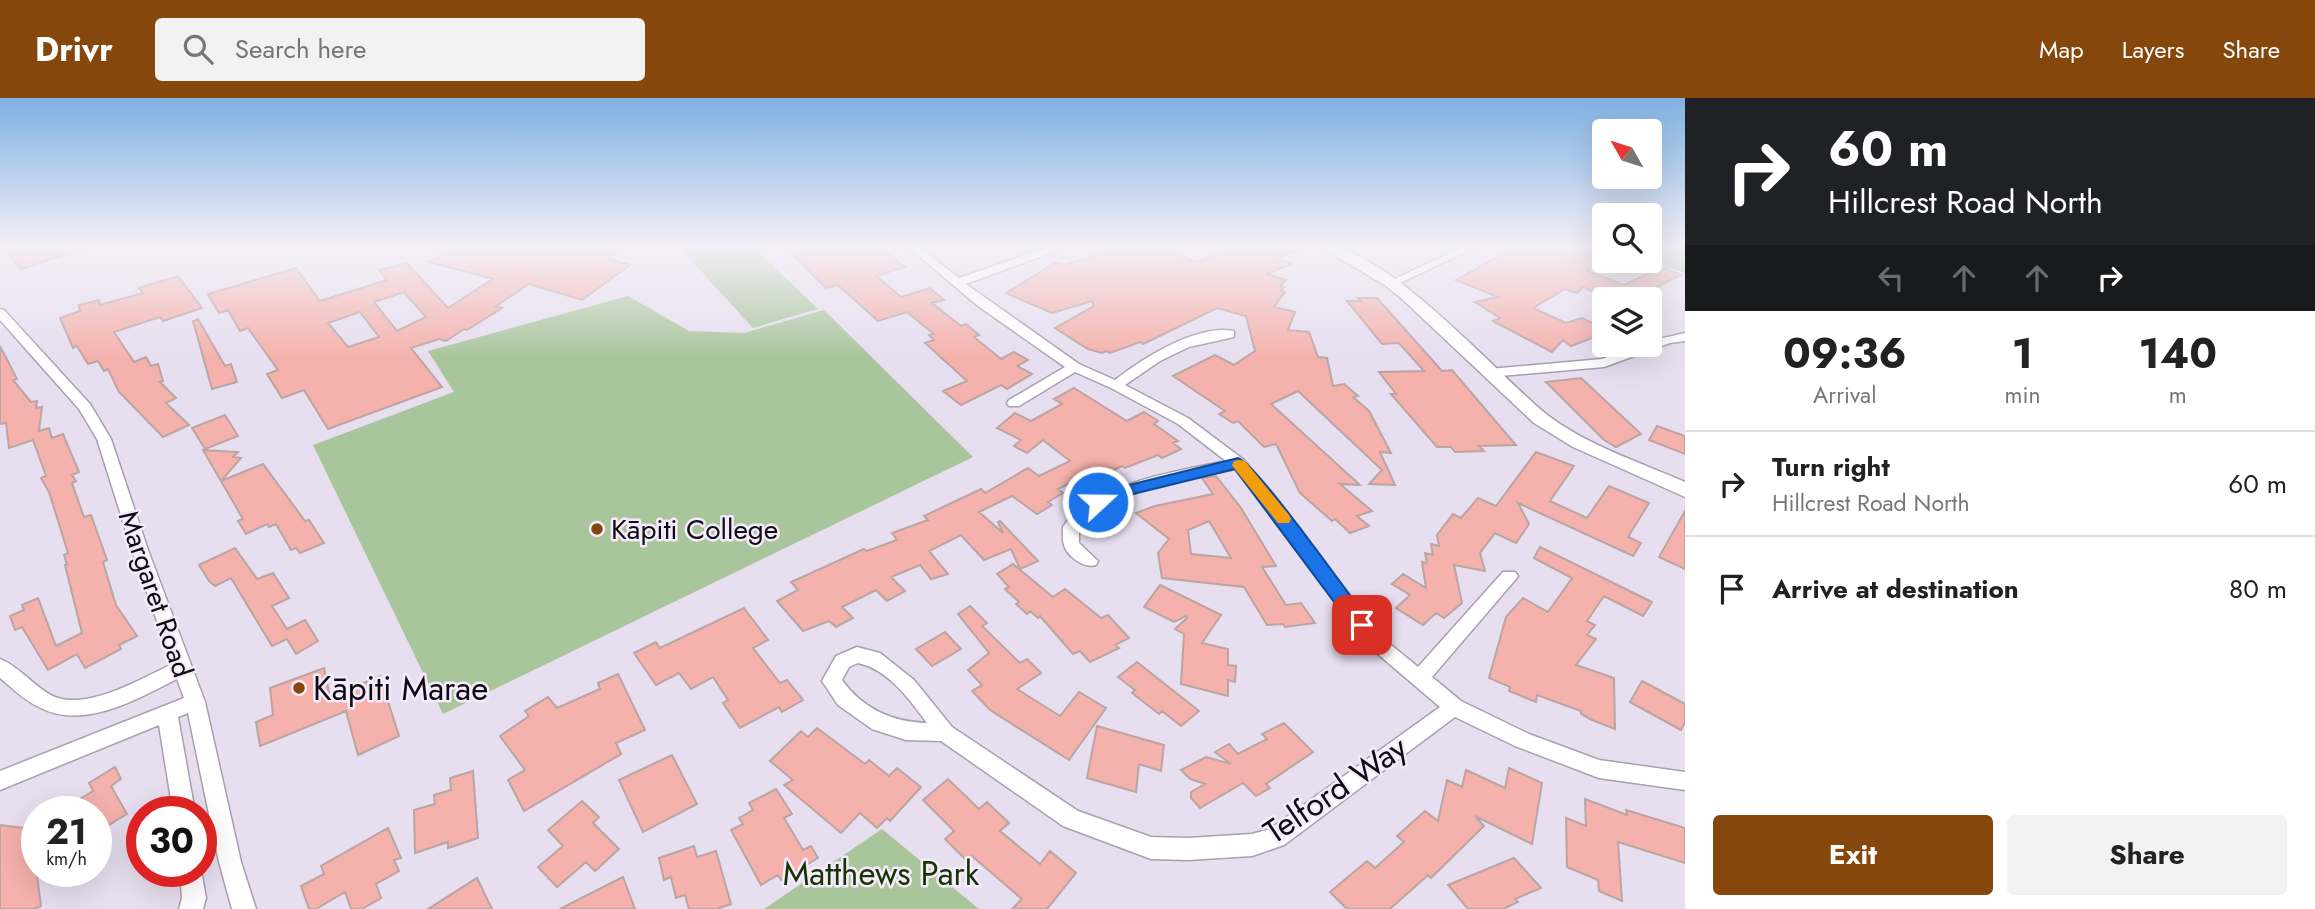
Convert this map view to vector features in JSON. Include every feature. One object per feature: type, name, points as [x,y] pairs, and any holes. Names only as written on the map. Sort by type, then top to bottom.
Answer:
[{"type":"street","points":[[958,284],[1074,367],[1116,385],[1183,421],[1238,463],[1258,485],[1379,645],[1454,707],[1521,740],[1600,769],[1685,782]]},
{"type":"street","points":[[1393,284],[1464,345],[1526,408],[1564,434],[1685,490]]},
{"type":"street","name":"Margaret Road","points":[[1,314],[85,407],[104,439],[181,668],[195,702],[230,862],[244,909]]},
{"type":"street","points":[[1116,385],[1130,374],[1184,345],[1209,336],[1230,334]]},
{"type":"street","points":[[1489,373],[1604,363],[1668,339],[1685,337]]},
{"type":"street","points":[[1014,403],[1074,367]]},
{"type":"street","points":[[1090,561],[1070,542],[1069,533],[1087,509],[1129,490],[1238,463]]},
{"type":"street","points":[[1419,679],[1509,576]]},
{"type":"street","name":"Telford Way","points":[[945,733],[890,728],[860,712],[834,687],[832,681],[838,667],[850,656],[867,655],[876,659],[925,704],[945,733],[1071,819],[1151,848],[1188,849],[1252,845],[1276,838],[1454,707]]},
{"type":"street","points":[[0,667],[51,705],[70,708],[86,707],[134,692],[181,668]]},
{"type":"street","points":[[0,781],[195,702]]},
{"type":"street","points":[[167,713],[181,796]]},
{"type":"street","points":[[191,909],[194,898],[193,887]]},
{"type":"green space","points":[[713,284],[792,284],[818,309],[753,328]]},
{"type":"green space","name":"Kāpiti College","points":[[628,296],[689,331],[744,333],[824,310],[973,457],[443,714],[313,445],[454,392],[428,351]]},
{"type":"green space","name":"Matthews Park","points":[[882,829],[979,909],[764,909]]},
{"type":"building","points":[[152,284],[184,284],[202,308],[163,321],[160,317],[114,332],[134,362],[146,357],[151,366],[158,364],[163,381],[160,382],[176,398],[166,403],[189,425],[163,437],[119,392],[108,369],[104,371],[98,361],[88,364],[77,346],[73,348],[60,318],[80,311],[79,305],[99,300],[100,305],[143,293],[139,288]]},
{"type":"building","points":[[242,284],[308,284],[320,301],[375,284],[426,284],[448,308],[485,284],[604,284],[582,300],[529,284],[496,306],[502,308],[467,330],[464,329],[446,341],[439,339],[411,348],[442,387],[328,429],[304,390],[282,398],[267,374],[278,370],[248,328],[240,331],[228,310],[219,313],[208,294]],"holes":[[[404,292],[426,317],[397,331],[374,302]],[[360,312],[379,337],[348,347],[328,323]]]},
{"type":"building","points":[[822,284],[885,284],[901,297],[930,288],[944,300],[932,303],[961,326],[966,324],[979,335],[974,337],[1001,359],[1014,352],[1028,360],[1017,366],[1032,374],[1007,389],[1001,385],[961,405],[943,391],[967,381],[925,343],[934,340],[929,335],[934,334],[907,312],[878,321],[838,285],[826,288]]},
{"type":"building","points":[[1021,284],[1282,284],[1280,286],[1284,287],[1281,290],[1285,292],[1274,307],[1295,312],[1288,330],[1309,332],[1318,357],[1327,358],[1333,386],[1344,384],[1358,396],[1353,397],[1369,411],[1391,453],[1380,452],[1395,485],[1369,484],[1382,470],[1298,391],[1271,404],[1360,485],[1340,484],[1372,511],[1357,516],[1369,526],[1350,533],[1300,493],[1276,444],[1264,447],[1238,421],[1233,423],[1219,414],[1225,411],[1173,376],[1215,355],[1234,365],[1255,351],[1246,316],[1217,308],[1143,344],[1140,342],[1110,353],[1102,353],[1088,349],[1055,328],[1094,306],[1092,301],[1052,313],[1006,293]]},
{"type":"building","points":[[1466,284],[1663,284],[1657,287],[1592,287],[1592,292],[1583,287],[1577,293],[1565,289],[1533,308],[1566,323],[1582,318],[1592,323],[1592,338],[1571,346],[1563,340],[1552,352],[1493,321],[1500,318],[1475,302],[1498,297]]},
{"type":"building","points":[[1358,298],[1377,298],[1442,371],[1452,370],[1516,445],[1479,446],[1484,451],[1455,452],[1451,447],[1437,447],[1391,394],[1396,394],[1379,372],[1424,371],[1399,343],[1382,344],[1347,301],[1361,301]]},
{"type":"building","points":[[198,319],[225,366],[231,364],[237,382],[212,389],[193,321]]},
{"type":"building","points":[[0,346],[17,379],[13,380],[31,402],[37,401],[36,408],[42,407],[39,431],[49,428],[52,438],[63,434],[79,472],[72,475],[76,481],[72,483],[84,517],[91,515],[107,560],[103,562],[116,605],[137,636],[119,645],[121,649],[85,668],[77,654],[48,670],[22,627],[15,630],[10,616],[24,610],[22,605],[38,598],[56,646],[82,633],[65,565],[64,555],[68,553],[49,492],[41,478],[46,476],[33,440],[9,448],[6,423],[0,424]]},
{"type":"building","points":[[1581,378],[1641,434],[1616,447],[1604,440],[1546,382]]},
{"type":"building","points":[[1074,388],[1127,421],[1144,412],[1158,421],[1154,424],[1178,441],[1173,443],[1181,449],[1162,458],[1158,455],[1125,468],[1122,466],[1093,480],[1086,475],[1058,489],[1063,493],[1048,502],[1052,505],[1037,514],[1012,496],[979,512],[1003,533],[998,522],[1000,521],[1038,561],[1020,569],[1011,549],[984,560],[961,535],[929,551],[948,574],[931,579],[920,565],[891,577],[905,591],[887,601],[876,590],[842,607],[853,618],[836,627],[829,621],[803,631],[777,601],[798,590],[791,582],[864,549],[867,551],[897,540],[892,533],[928,520],[924,516],[981,489],[985,493],[1028,468],[1039,476],[1070,461],[1043,440],[1027,453],[1014,446],[1021,440],[997,428],[1015,413],[1031,421],[1062,404],[1054,399]]},
{"type":"building","points":[[225,415],[238,436],[205,449],[192,428]]},
{"type":"building","points":[[1657,426],[1685,436],[1685,454],[1649,440]]},
{"type":"building","points":[[203,450],[238,452],[233,457],[241,458],[221,481],[263,464],[305,521],[309,520],[324,543],[300,553],[296,548],[291,550],[276,524],[269,527],[267,524],[246,534],[238,521],[243,519]]},
{"type":"building","points":[[1536,452],[1574,466],[1550,501],[1587,518],[1609,486],[1649,503],[1628,537],[1641,543],[1633,556],[1518,503],[1529,524],[1516,543],[1495,533],[1480,553],[1485,571],[1454,565],[1462,603],[1444,618],[1436,613],[1423,625],[1396,608],[1410,595],[1392,584],[1403,574],[1426,588],[1422,562],[1427,563],[1425,553],[1433,555],[1431,544],[1439,546],[1437,535],[1453,514],[1461,518],[1478,498],[1496,506]]},
{"type":"building","points":[[1216,476],[1241,508],[1276,566],[1262,567],[1286,605],[1301,603],[1315,623],[1285,627],[1283,624],[1267,625],[1244,587],[1162,578],[1158,553],[1169,539],[1136,513],[1155,506],[1213,494],[1202,478]],"holes":[[[1209,521],[1231,558],[1191,554],[1188,530]]]},
{"type":"building","points":[[1685,511],[1685,569],[1659,557]]},
{"type":"building","points":[[1540,547],[1652,602],[1643,616],[1604,596],[1587,621],[1595,625],[1587,635],[1596,639],[1576,665],[1614,678],[1615,729],[1592,720],[1581,714],[1581,711],[1537,695],[1536,702],[1509,691],[1510,687],[1489,678],[1506,617],[1523,598],[1548,612],[1572,578],[1534,558]]},
{"type":"building","points":[[235,548],[257,579],[273,573],[289,598],[272,606],[287,629],[305,620],[318,641],[296,654],[287,639],[272,646],[231,578],[215,586],[209,581],[199,565]]},
{"type":"building","points":[[1013,564],[1053,597],[1065,589],[1101,618],[1108,615],[1129,638],[1115,645],[1119,648],[1090,662],[1080,651],[1073,654],[1040,616],[1038,618],[1030,611],[1027,614],[1005,589],[1009,587],[997,574]]},
{"type":"building","points":[[1160,585],[1221,615],[1202,643],[1228,649],[1228,665],[1236,666],[1235,682],[1228,680],[1228,696],[1181,684],[1184,634],[1175,629],[1187,618],[1186,616],[1174,622],[1144,607]]},
{"type":"building","points":[[970,606],[987,623],[982,626],[1020,663],[1027,659],[1041,673],[1017,689],[1060,716],[1079,692],[1106,708],[1069,760],[990,710],[972,691],[982,685],[968,670],[989,653],[958,614]]},
{"type":"building","points":[[744,608],[768,640],[753,648],[780,683],[787,680],[803,700],[782,712],[779,707],[740,728],[723,703],[728,700],[713,677],[691,689],[679,673],[656,685],[634,653],[656,642],[660,648]]},
{"type":"building","points":[[945,632],[961,649],[932,666],[916,649]]},
{"type":"building","points":[[1137,662],[1199,711],[1181,726],[1162,711],[1159,714],[1132,693],[1135,690],[1118,677]]},
{"type":"building","points":[[324,668],[330,697],[380,676],[399,736],[358,755],[346,711],[260,746],[256,722],[273,715],[270,688]]},
{"type":"building","points":[[618,674],[645,730],[616,743],[621,754],[524,811],[508,780],[525,770],[500,736],[529,716],[525,711],[548,697],[557,708],[600,689],[598,683]]},
{"type":"building","points":[[1642,681],[1685,704],[1685,722],[1681,730],[1630,702]]},
{"type":"building","points":[[1284,723],[1313,752],[1266,784],[1270,788],[1256,796],[1243,783],[1200,808],[1191,798],[1191,792],[1205,784],[1190,779],[1181,770],[1206,757],[1231,764],[1215,752],[1229,744],[1238,754],[1267,739],[1262,734]]},
{"type":"building","points":[[1097,726],[1164,745],[1161,771],[1139,764],[1136,792],[1087,778]]},
{"type":"building","points":[[817,728],[865,764],[869,760],[889,776],[897,768],[921,787],[890,821],[887,818],[877,828],[860,813],[841,833],[784,785],[793,780],[770,761],[801,731],[808,737]]},
{"type":"building","points":[[672,755],[697,804],[643,832],[619,780]]},
{"type":"building","points":[[115,767],[121,779],[111,786],[126,815],[112,823],[112,796],[85,796],[93,791],[89,783]]},
{"type":"building","points":[[1509,768],[1542,783],[1532,844],[1475,816],[1484,826],[1431,878],[1428,875],[1390,909],[1347,909],[1330,892],[1367,861],[1375,868],[1404,842],[1397,836],[1425,811],[1438,821],[1447,780],[1462,787],[1466,770],[1505,788]]},
{"type":"building","points":[[473,771],[478,838],[448,848],[448,842],[415,853],[414,810],[435,804],[434,795],[451,790],[450,778]]},
{"type":"building","points":[[948,779],[979,809],[987,802],[1009,823],[1000,831],[1040,864],[1050,851],[1076,873],[1047,909],[1012,909],[1022,899],[972,856],[967,861],[945,839],[954,831],[923,800]]},
{"type":"building","points":[[776,789],[792,814],[784,818],[803,850],[811,846],[818,858],[781,880],[778,875],[761,885],[731,830],[743,824],[739,818],[753,810],[749,803]]},
{"type":"building","points":[[1585,799],[1627,815],[1626,810],[1685,828],[1685,863],[1618,842],[1622,901],[1599,891],[1598,880],[1567,867],[1566,818],[1586,826]]},
{"type":"building","points":[[582,801],[599,817],[593,823],[619,849],[595,871],[586,862],[557,887],[538,867],[563,846],[548,830]]},
{"type":"building","points":[[0,825],[21,828],[21,887],[39,887],[41,906],[35,909],[0,909]]},
{"type":"building","points":[[388,828],[401,858],[394,860],[399,871],[376,884],[381,898],[362,909],[351,909],[345,892],[316,909],[309,909],[301,886],[324,874],[321,866]]},
{"type":"building","points":[[694,846],[697,857],[716,851],[731,904],[717,909],[689,909],[685,895],[676,898],[671,877],[664,880],[659,858]]},
{"type":"building","points":[[1514,858],[1541,888],[1515,899],[1518,902],[1503,909],[1468,909],[1448,885]]},
{"type":"building","points":[[623,877],[635,909],[560,909]]},
{"type":"building","points":[[477,878],[492,909],[428,909]]},
{"type":"slow traffic","points":[[1240,465],[1283,519]]},
{"type":"place","name":"Kāpiti College","points":[[597,529]]},
{"type":"place","name":"Kāpiti Marae","points":[[299,688]]},
{"type":"route","points":[[1098,502],[1129,490],[1238,463],[1258,485],[1362,625]]}]
